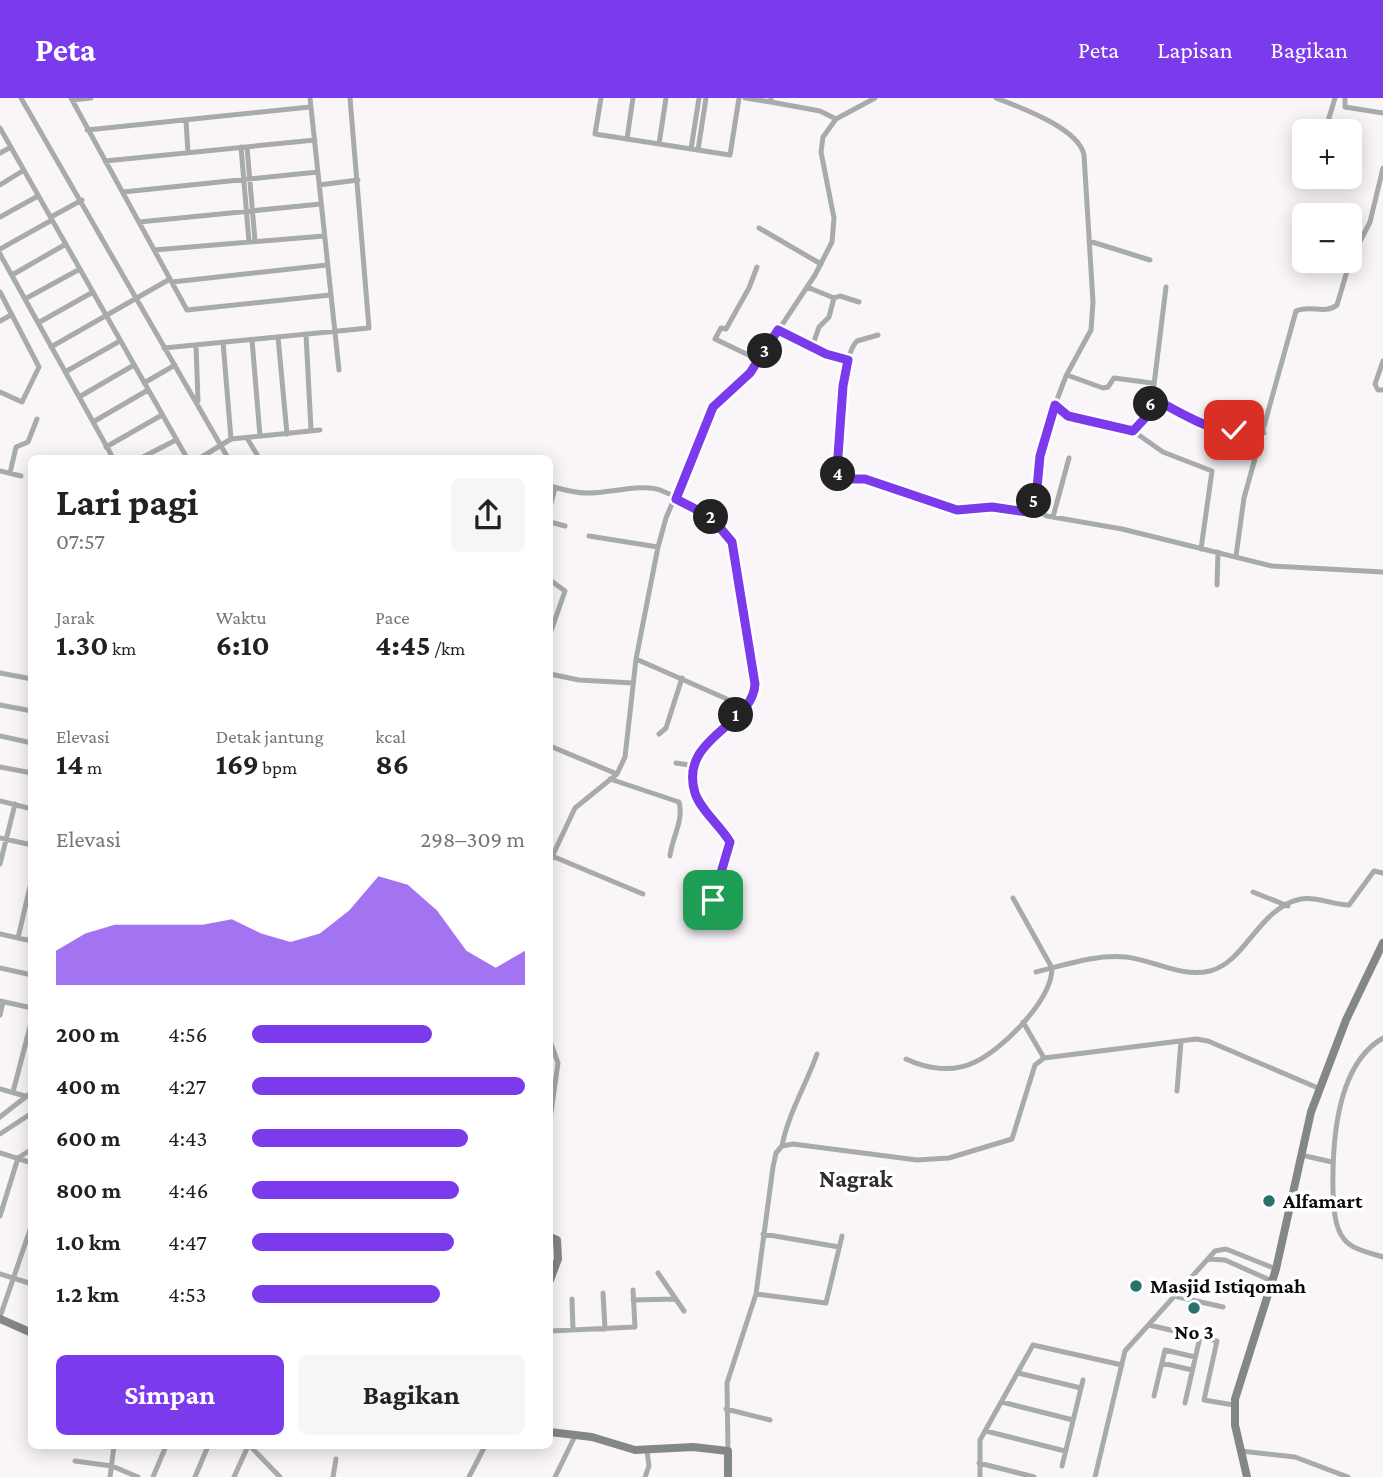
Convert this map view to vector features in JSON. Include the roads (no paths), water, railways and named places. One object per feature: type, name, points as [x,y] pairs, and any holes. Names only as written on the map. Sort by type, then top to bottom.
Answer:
[{"type":"street","points":[[21,98],[226,455]]},
{"type":"street","points":[[91,98],[71,99],[184,307],[193,311],[330,295]]},
{"type":"street","points":[[310,98],[339,370]]},
{"type":"street","points":[[164,348],[369,328],[350,98]]},
{"type":"street","points":[[601,98],[595,134],[730,155],[739,98]]},
{"type":"street","points":[[626,139],[633,98]]},
{"type":"street","points":[[659,144],[666,98]]},
{"type":"street","points":[[694,150],[699,98]]},
{"type":"street","points":[[694,150],[706,98]]},
{"type":"street","points":[[745,98],[771,100],[820,111],[836,119]]},
{"type":"street","points":[[801,107],[802,98]]},
{"type":"street","points":[[553,855],[575,808],[617,774],[625,757],[636,659],[658,547],[666,518],[713,407],[744,379],[759,360],[807,287],[832,242],[835,226],[821,144],[826,130],[836,119],[875,98]]},
{"type":"street","points":[[996,98],[1040,116],[1080,142],[1084,155],[1091,330],[1067,374],[1055,405],[1040,456],[1035,509]]},
{"type":"street","points":[[1329,119],[1335,98]]},
{"type":"street","points":[[1345,98],[1345,107],[1383,113]]},
{"type":"street","points":[[87,130],[310,107]]},
{"type":"street","points":[[186,120],[188,153]]},
{"type":"street","points":[[0,128],[185,455]]},
{"type":"street","points":[[105,161],[315,140]]},
{"type":"street","points":[[0,153],[11,147]]},
{"type":"street","points":[[244,147],[252,242]]},
{"type":"street","points":[[1236,556],[1244,498],[1296,311],[1306,308],[1330,310],[1337,305],[1350,261],[1370,222],[1383,168]]},
{"type":"street","points":[[0,185],[24,170]]},
{"type":"street","points":[[123,192],[318,172]]},
{"type":"street","points":[[319,185],[358,180]]},
{"type":"street","points":[[0,218],[38,196]]},
{"type":"street","points":[[82,200],[0,252],[111,455]]},
{"type":"street","points":[[139,222],[321,204]]},
{"type":"street","points":[[759,228],[821,264]]},
{"type":"street","points":[[155,250],[324,236]]},
{"type":"street","points":[[1089,241],[1150,260]]},
{"type":"street","points":[[12,275],[66,244]]},
{"type":"street","points":[[51,347],[171,280],[327,265]]},
{"type":"street","points":[[757,267],[749,288],[726,329],[721,328],[715,339],[759,360]]},
{"type":"street","points":[[25,299],[80,269]]},
{"type":"street","points":[[807,287],[834,298],[840,296],[859,302]]},
{"type":"street","points":[[1133,431],[1146,417],[1153,394],[1152,383],[1165,314],[1166,287]]},
{"type":"street","points":[[0,292],[38,363],[39,370],[22,402],[0,392]]},
{"type":"street","points":[[38,323],[93,292]]},
{"type":"street","points":[[812,347],[819,327],[830,317],[834,298]]},
{"type":"street","points":[[0,321],[11,315]]},
{"type":"street","points":[[778,330],[812,347],[848,360]]},
{"type":"street","points":[[306,334],[311,430]]},
{"type":"street","points":[[877,335],[857,341],[848,360],[843,386],[837,470],[841,479],[865,479],[957,510],[992,507],[1027,512],[1035,509],[1054,517],[1272,566],[1383,572]]},
{"type":"street","points":[[278,337],[287,434]]},
{"type":"street","points":[[252,340],[260,436]]},
{"type":"street","points":[[65,372],[120,341]]},
{"type":"street","points":[[223,342],[231,439]]},
{"type":"street","points":[[196,345],[198,405]]},
{"type":"street","points":[[1383,362],[1376,387],[1383,390]]},
{"type":"street","points":[[79,397],[134,365]]},
{"type":"street","points":[[144,383],[175,365]]},
{"type":"street","points":[[1067,374],[1103,388],[1108,387],[1114,378],[1152,383]]},
{"type":"street","points":[[93,422],[148,390]]},
{"type":"street","points":[[1153,394],[1166,405],[1226,433],[1241,429],[1264,433]]},
{"type":"street","points":[[1055,405],[1068,416],[1133,431],[1163,452],[1212,471],[1201,548]]},
{"type":"street","points":[[106,447],[162,415]]},
{"type":"street","points":[[10,473],[16,447],[28,442],[37,419]]},
{"type":"street","points":[[206,455],[231,439],[320,430]]},
{"type":"street","points":[[247,438],[257,455]]},
{"type":"street","points":[[147,455],[176,440]]},
{"type":"street","points":[[1054,517],[1069,458]]},
{"type":"street","points":[[0,471],[21,476]]},
{"type":"street","points":[[553,487],[588,493],[651,488],[711,517],[732,542],[755,691],[745,707],[706,744],[695,766],[694,786],[699,803],[730,842],[713,900]]},
{"type":"street","points":[[553,523],[565,526]]},
{"type":"street","points":[[589,537],[658,547]]},
{"type":"street","points":[[1216,585],[1218,552]]},
{"type":"street","points":[[553,582],[565,591],[553,625]]},
{"type":"street","points":[[636,659],[745,707]]},
{"type":"street","points":[[0,673],[28,678]]},
{"type":"street","points":[[553,675],[579,680],[633,682]]},
{"type":"street","points":[[659,734],[666,729],[682,678]]},
{"type":"street","points":[[0,705],[28,710]]},
{"type":"street","points":[[0,736],[28,742]]},
{"type":"street","points":[[553,747],[617,774]]},
{"type":"street","points":[[676,763],[695,766]]},
{"type":"street","points":[[0,768],[28,772]]},
{"type":"street","points":[[610,779],[679,802],[680,822],[673,832],[670,856]]},
{"type":"street","points":[[0,801],[28,807]]},
{"type":"street","points":[[0,864],[3,839],[15,804]]},
{"type":"street","points":[[3,839],[28,844]]},
{"type":"street","points":[[553,860],[643,894]]},
{"type":"street","points":[[1036,972],[1110,956],[1193,973],[1209,971],[1222,967],[1258,926],[1288,906],[1310,899],[1349,905],[1374,871],[1383,873]]},
{"type":"street","points":[[1253,892],[1288,906]]},
{"type":"street","points":[[18,938],[28,895]]},
{"type":"street","points":[[906,1059],[934,1069],[975,1062],[1023,1022],[1047,993],[1052,968],[1013,898]]},
{"type":"street","points":[[0,934],[28,939]]},
{"type":"street","points":[[1247,1477],[1234,1405],[1276,1269],[1300,1155],[1318,1088],[1383,943]]},
{"type":"street","points":[[0,968],[28,974]]},
{"type":"street","points":[[0,1015],[2,1002],[28,1007]]},
{"type":"street","points":[[1023,1022],[1044,1058]]},
{"type":"street","points":[[13,1092],[28,1034]]},
{"type":"street","points":[[1383,1038],[1366,1050],[1338,1108],[1332,1162],[1334,1204],[1339,1231],[1344,1241],[1355,1248],[1383,1257]]},
{"type":"street","points":[[728,1477],[727,1383],[756,1294],[773,1167],[778,1149],[782,1146],[793,1144],[918,1160],[949,1158],[1001,1145],[1012,1139],[1035,1065],[1044,1058],[1181,1041],[1208,1041],[1318,1088]]},
{"type":"street","points":[[1177,1091],[1181,1041]]},
{"type":"street","points":[[553,1049],[558,1063],[553,1099]]},
{"type":"street","points":[[782,1146],[787,1122],[800,1100],[817,1054]]},
{"type":"street","points":[[0,1089],[28,1094]]},
{"type":"street","points":[[0,1117],[28,1094]]},
{"type":"street","points":[[0,1134],[28,1116]]},
{"type":"street","points":[[0,1216],[18,1158],[28,1152]]},
{"type":"street","points":[[0,1153],[28,1162]]},
{"type":"street","points":[[1300,1155],[1332,1162]]},
{"type":"street","points":[[763,1234],[839,1247]]},
{"type":"street","points":[[28,1236],[0,1318],[28,1331]]},
{"type":"street","points":[[756,1294],[825,1303],[842,1236]]},
{"type":"street","points":[[553,1239],[559,1242],[553,1271]]},
{"type":"street","points":[[1095,1477],[1129,1345],[1215,1251],[1223,1248],[1276,1269]]},
{"type":"street","points":[[1208,1259],[1225,1260],[1272,1281]]},
{"type":"street","points":[[658,1273],[684,1311]]},
{"type":"street","points":[[0,1274],[28,1283]]},
{"type":"street","points":[[553,1331],[635,1327],[633,1290]]},
{"type":"street","points":[[603,1293],[605,1328]]},
{"type":"street","points":[[1174,1296],[1223,1307]]},
{"type":"street","points":[[633,1300],[676,1298]]},
{"type":"street","points":[[572,1299],[573,1330]]},
{"type":"street","points":[[1149,1325],[1217,1342],[1203,1400],[1234,1405]]},
{"type":"street","points":[[1185,1403],[1200,1337]]},
{"type":"street","points":[[979,1477],[979,1445],[1031,1349],[1038,1344],[1122,1365]]},
{"type":"street","points":[[1154,1396],[1165,1350],[1195,1357]]},
{"type":"street","points":[[1161,1363],[1192,1370]]},
{"type":"street","points":[[1018,1373],[1081,1388]]},
{"type":"street","points":[[1062,1466],[1083,1380]]},
{"type":"street","points":[[1002,1402],[1073,1420]]},
{"type":"street","points":[[726,1409],[770,1420]]},
{"type":"street","points":[[986,1431],[1065,1451]]},
{"type":"street","points":[[553,1432],[576,1434],[647,1451],[693,1447],[728,1451]]},
{"type":"street","points":[[555,1477],[576,1434]]},
{"type":"street","points":[[110,1477],[114,1449]]},
{"type":"street","points":[[153,1477],[165,1449]]},
{"type":"street","points":[[195,1477],[207,1449]]},
{"type":"street","points":[[234,1477],[248,1449]]},
{"type":"street","points":[[254,1449],[260,1453],[276,1476]]},
{"type":"street","points":[[469,1477],[483,1449]]},
{"type":"street","points":[[645,1477],[649,1466],[647,1451]]},
{"type":"street","points":[[1241,1451],[1295,1457],[1348,1477]]},
{"type":"street","points":[[333,1477],[336,1459]]},
{"type":"street","points":[[75,1461],[112,1466],[138,1477]]},
{"type":"street","points":[[979,1463],[1034,1477]]},
{"type":"place","name":"Alfamart","points":[[1269,1201]]},
{"type":"place","name":"Masjid Istiqomah","points":[[1136,1286]]},
{"type":"place","name":"No 3","points":[[1194,1308]]},
{"type":"district","name":"Nagrak","points":[[856,1178]]}]
